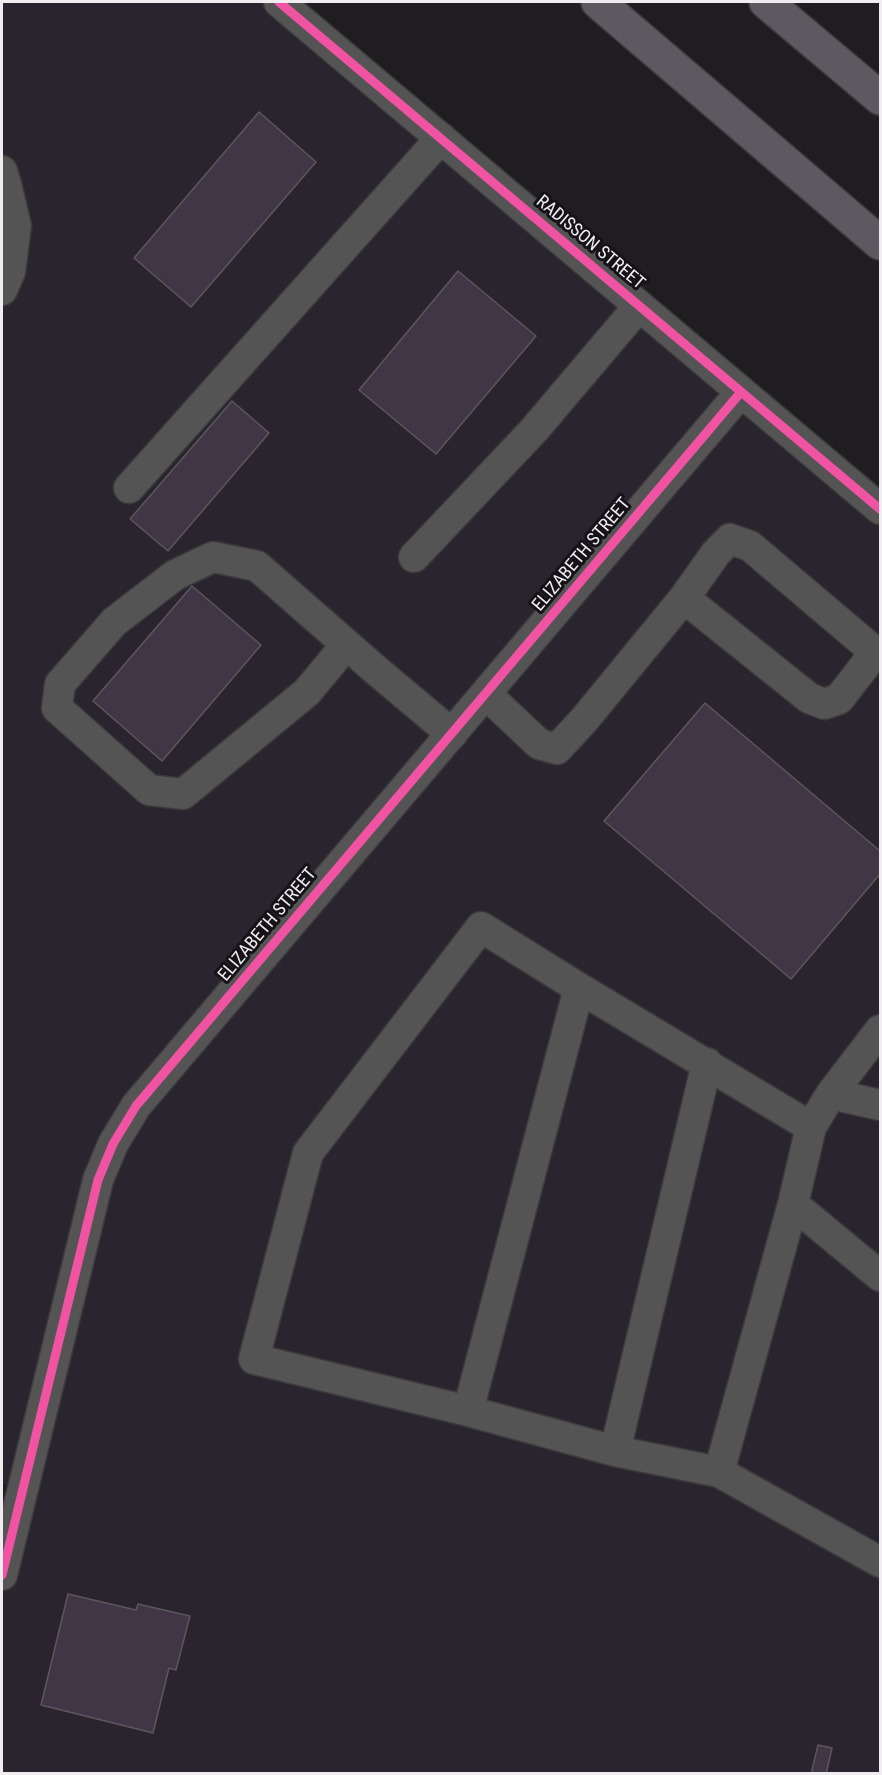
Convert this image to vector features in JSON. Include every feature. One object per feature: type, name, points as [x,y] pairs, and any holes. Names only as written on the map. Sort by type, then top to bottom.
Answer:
[{"type":"highway","points":[[598,2],[880,243]]},
{"type":"highway","points":[[766,2],[880,98]]},
{"type":"street","name":"RADISSON STREET","points":[[279,2],[880,509]]},
{"type":"street","points":[[129,488],[441,138]]},
{"type":"street","points":[[2,171],[16,226],[10,272],[2,290]]},
{"type":"street","points":[[414,557],[534,430],[639,306]]},
{"type":"street","name":"ELIZABETH STREET","points":[[2,1575],[12,1487],[98,1180],[113,1144],[136,1106],[741,392]]},
{"type":"street","points":[[486,694],[539,744],[557,749],[584,720],[730,539],[750,546],[868,646],[870,659],[839,699],[824,704],[809,698],[684,598]]},
{"type":"street","points":[[346,645],[307,692],[183,794],[148,790],[57,708],[60,684],[114,622],[175,575],[213,557],[257,566],[452,734]]},
{"type":"street","points":[[811,1127],[481,927],[308,1153],[254,1359],[468,1411],[615,1451],[719,1472],[880,1562]]},
{"type":"street","points":[[468,1411],[579,988]]},
{"type":"street","points":[[719,1472],[793,1204],[811,1127],[831,1094],[880,1030]]},
{"type":"street","points":[[615,1451],[707,1063]]},
{"type":"street","points":[[831,1094],[880,1105]]},
{"type":"street","points":[[793,1204],[880,1276]]},
{"type":"shaded area","points":[[2,2],[279,2],[880,509],[880,1773],[2,1774],[2,1575],[22,1489],[2,1484]]},
{"type":"building","points":[[259,112],[316,162],[191,307],[134,258]]},
{"type":"building","points":[[458,271],[536,336],[436,454],[359,390]]},
{"type":"building","points":[[232,401],[269,433],[168,551],[130,519]]},
{"type":"building","points":[[192,586],[261,645],[162,761],[93,701]]},
{"type":"building","points":[[705,703],[880,851],[880,874],[791,979],[604,821]]},
{"type":"building","points":[[68,1594],[136,1610],[138,1604],[190,1616],[176,1670],[169,1668],[153,1733],[41,1705]]},
{"type":"building","points":[[818,1745],[832,1748],[826,1774],[811,1774]]},
{"type":"cycle path","points":[[279,2],[880,509]]},
{"type":"cycle path","points":[[2,1575],[98,1180],[113,1144],[136,1106],[741,392]]}]
